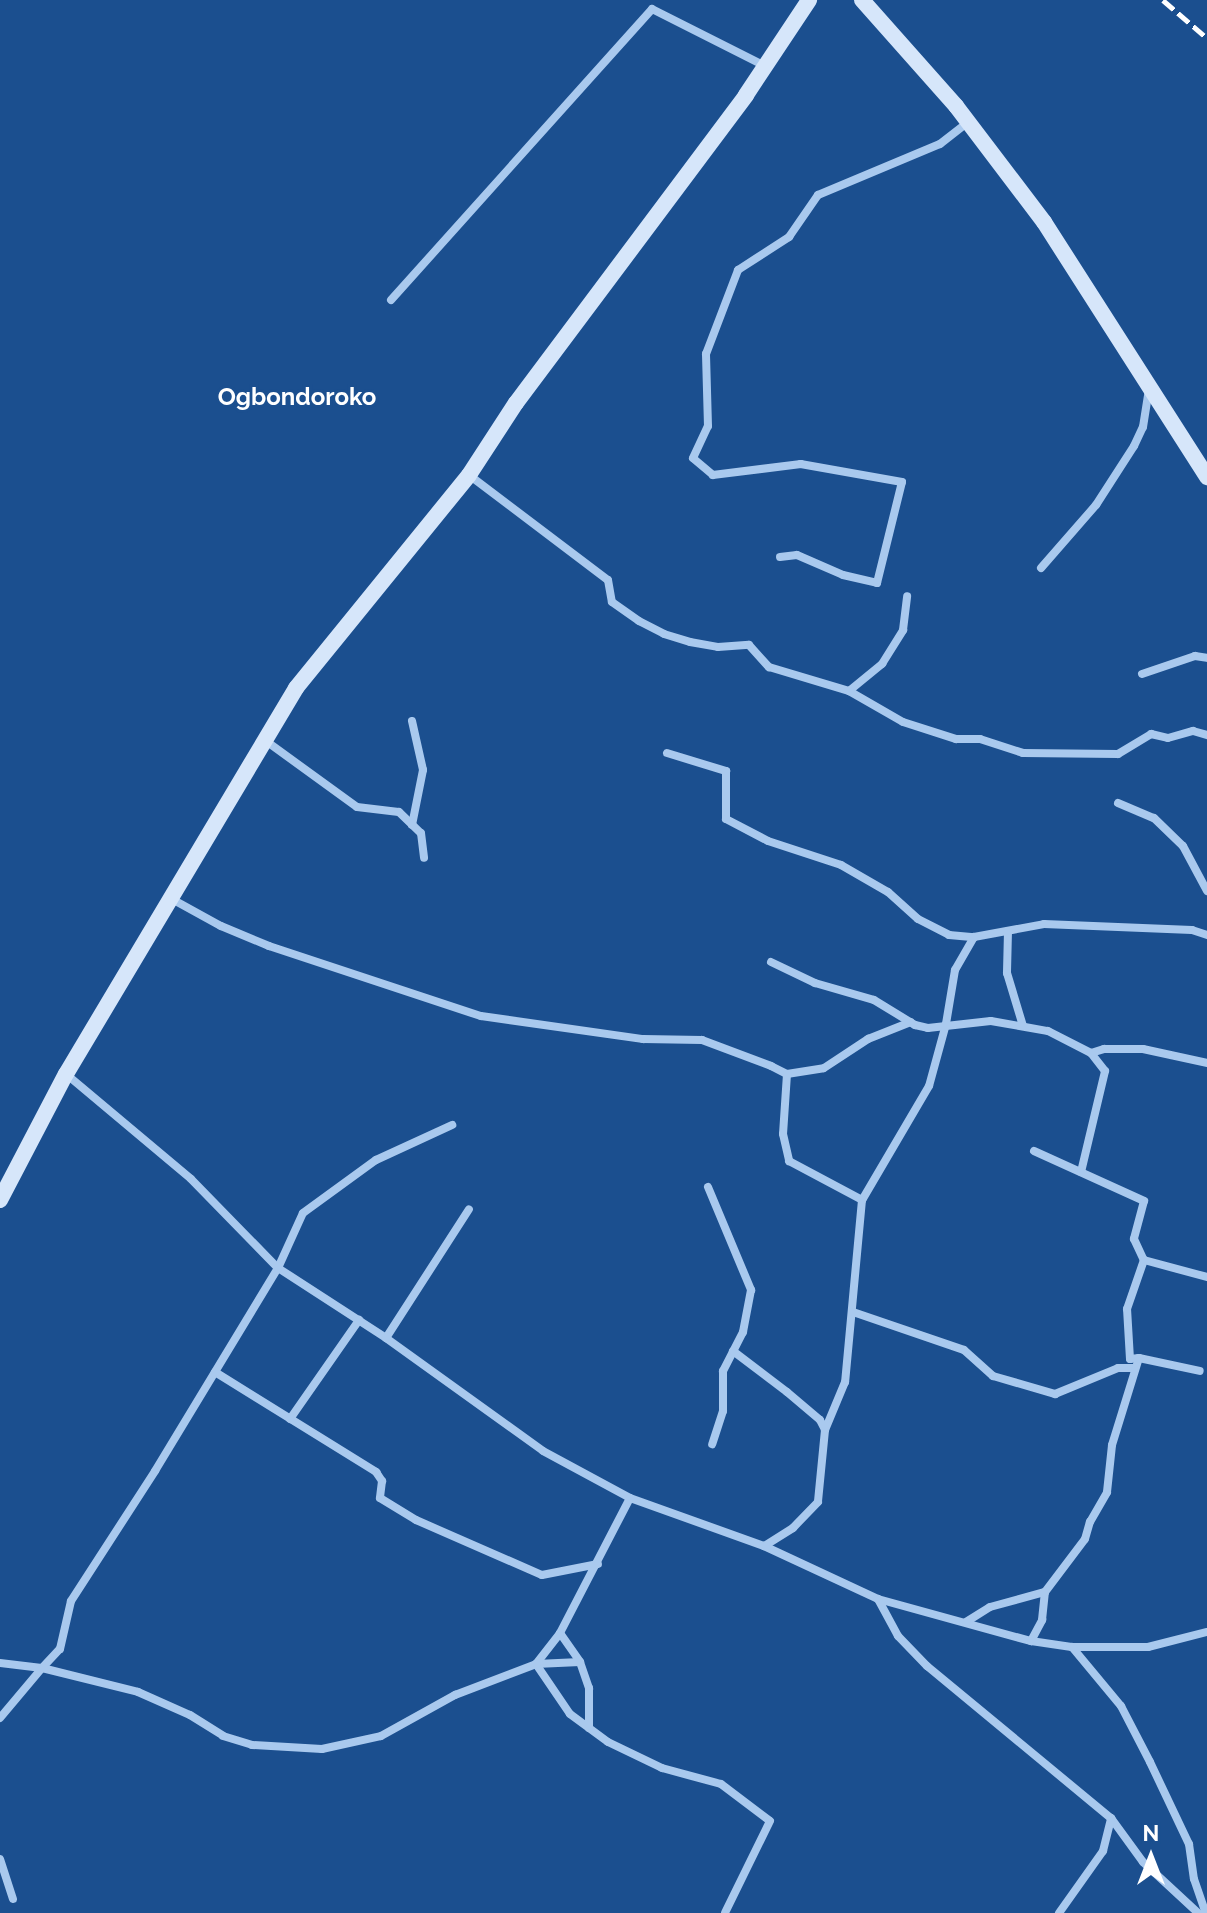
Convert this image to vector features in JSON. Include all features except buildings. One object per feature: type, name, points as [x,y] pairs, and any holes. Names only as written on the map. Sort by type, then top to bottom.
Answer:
[{"type":"main road","points":[[0,1200],[66,1074],[296,688],[469,475],[516,403],[765,66],[809,0]]},
{"type":"main road","points":[[862,0],[968,122],[1044,222],[1207,477]]},
{"type":"street","points":[[391,300],[652,9],[765,66]]},
{"type":"street","points":[[780,557],[797,555],[843,575],[877,583],[902,482],[801,464],[713,475],[693,458],[708,426],[706,354],[738,270],[789,237],[818,195],[940,144],[968,122]]},
{"type":"street","points":[[1041,568],[1096,505],[1134,446],[1143,427],[1149,387]]},
{"type":"street","points":[[469,475],[608,580],[612,602],[639,621],[664,634],[690,642],[718,647],[749,645],[769,667],[849,691],[903,722],[956,739],[980,739],[1023,753],[1118,754],[1151,734],[1168,738],[1193,731],[1207,735]]},
{"type":"street","points":[[849,691],[882,664],[903,630],[907,596]]},
{"type":"street","points":[[1142,674],[1195,656],[1207,658]]},
{"type":"street","points":[[412,721],[423,770],[412,825]]},
{"type":"street","points":[[265,740],[357,807],[399,812],[421,833],[424,858]]},
{"type":"street","points":[[667,753],[726,771],[726,819],[768,841],[841,865],[888,892],[918,919],[949,935],[974,937],[1044,924],[1192,930],[1207,935]]},
{"type":"street","points":[[1118,803],[1154,818],[1183,846],[1207,891]]},
{"type":"street","points":[[169,898],[221,926],[269,946],[481,1016],[659,1041],[702,1040],[787,1074],[824,1068],[868,1039],[911,1022]]},
{"type":"street","points":[[1008,931],[1007,973],[1023,1026]]},
{"type":"street","points":[[764,1546],[793,1528],[818,1502],[825,1430],[845,1382],[862,1200],[929,1086],[946,1024],[955,970],[974,937]]},
{"type":"street","points":[[771,962],[815,983],[874,1000],[911,1022],[928,1028],[991,1021],[1048,1031],[1091,1053],[1105,1071],[1081,1172]]},
{"type":"street","points":[[1091,1053],[1104,1049],[1143,1049],[1207,1063]]},
{"type":"street","points":[[66,1074],[191,1179],[278,1268],[386,1338],[543,1451],[630,1498],[764,1546],[878,1599],[1031,1641],[1072,1647],[1148,1647],[1207,1632]]},
{"type":"street","points":[[787,1074],[783,1134],[789,1161],[862,1200]]},
{"type":"street","points":[[0,1718],[60,1649],[71,1601],[278,1268],[303,1213],[376,1160],[452,1125]]},
{"type":"street","points":[[1034,1151],[1144,1201],[1134,1239],[1144,1260],[1127,1309],[1130,1359],[1139,1358],[1200,1371]]},
{"type":"street","points":[[708,1187],[751,1290],[743,1332],[723,1371],[723,1411],[712,1444]]},
{"type":"street","points":[[386,1338],[469,1209]]},
{"type":"street","points":[[1144,1260],[1207,1277]]},
{"type":"street","points":[[853,1312],[964,1350],[993,1376],[1055,1394],[1118,1368],[1134,1368]]},
{"type":"street","points":[[290,1419],[359,1320]]},
{"type":"street","points":[[733,1351],[820,1420],[825,1430]]},
{"type":"street","points":[[1031,1641],[1042,1620],[1045,1592],[1085,1539],[1090,1522],[1107,1492],[1112,1445],[1139,1358]]},
{"type":"street","points":[[215,1372],[376,1472],[382,1481],[380,1498],[416,1520],[542,1575],[598,1564]]},
{"type":"street","points":[[536,1664],[560,1633],[630,1498]]},
{"type":"street","points":[[966,1622],[990,1607],[1045,1592]]},
{"type":"street","points":[[878,1599],[898,1636],[927,1666],[1111,1818],[1143,1862],[1198,1913]]},
{"type":"street","points":[[560,1633],[580,1662],[589,1688],[589,1728]]},
{"type":"street","points":[[1072,1647],[1121,1706],[1150,1762],[1189,1844],[1194,1879],[1206,1913]]},
{"type":"street","points":[[0,1663],[42,1668],[138,1692],[190,1715],[223,1736],[252,1745],[288,1750],[322,1749],[381,1736],[455,1695],[536,1664],[580,1662]]},
{"type":"street","points":[[536,1664],[570,1714],[608,1742],[662,1768],[721,1784],[770,1821],[725,1913]]},
{"type":"street","points":[[1059,1913],[1103,1851],[1111,1818]]},
{"type":"street","points":[[0,1859],[13,1899]]},
{"type":"railway","points":[[1163,0],[1207,38]]},
{"type":"district","name":"Ogbondoroko","points":[[297,397]]}]
